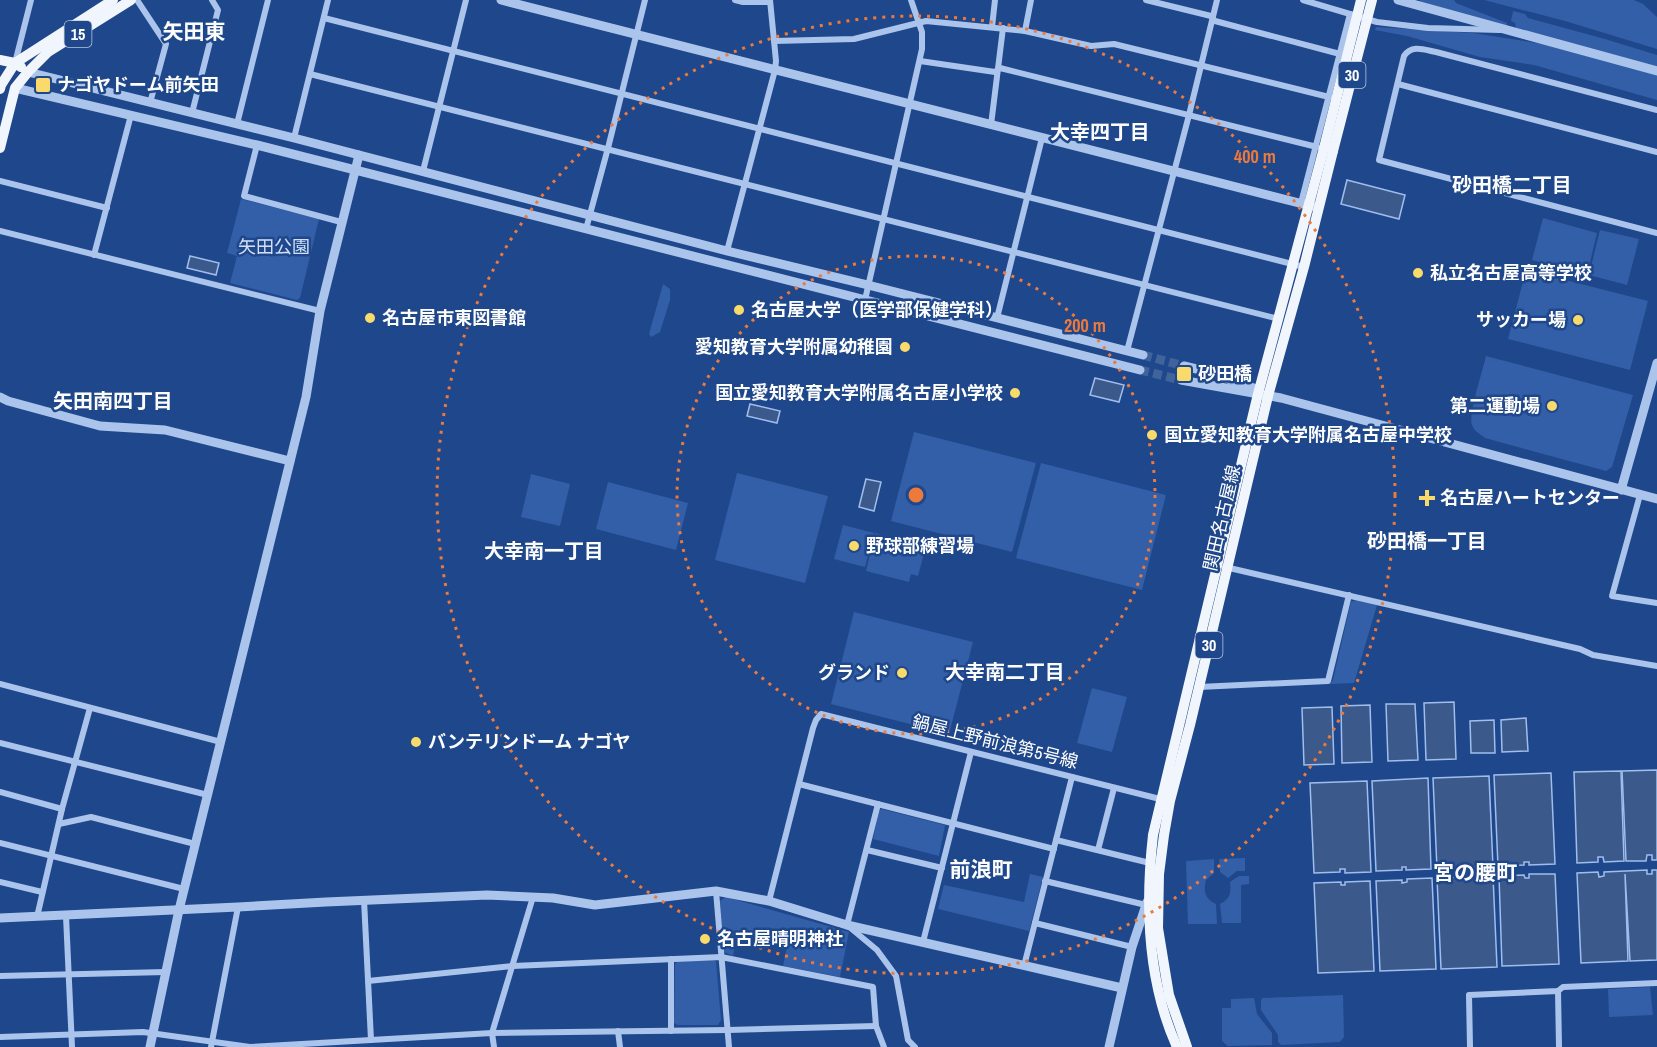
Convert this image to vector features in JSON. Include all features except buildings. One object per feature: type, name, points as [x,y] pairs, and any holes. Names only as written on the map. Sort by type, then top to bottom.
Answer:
[{"type":"main road","name":"15","points":[[113,0],[15,63],[0,86],[15,88],[48,52],[131,0]]},
{"type":"main road","name":"関田名古屋線","points":[[1325,148],[1361,0]]},
{"type":"main road","name":"関田名古屋線","points":[[1263,393],[1299,266],[1309,205],[1372,0]]},
{"type":"main road","points":[[0,60],[15,63],[28,72]]},
{"type":"main road","points":[[0,148],[15,88]]},
{"type":"main road","name":"関田名古屋線","points":[[1187,1047],[1170,995],[1151,900],[1159,874],[1166,800],[1279,319],[1299,266]]},
{"type":"main road","name":"関田名古屋線","points":[[1177,1047],[1158,992],[1148,926],[1151,900],[1150,863],[1153,836],[1166,800],[1199,687],[1222,566]]},
{"type":"street","points":[[15,63],[31,0]]},
{"type":"street","points":[[137,0],[166,44],[150,103]]},
{"type":"street","points":[[192,113],[218,10],[212,0]]},
{"type":"street","points":[[237,124],[268,0]]},
{"type":"street","points":[[294,138],[328,0]]},
{"type":"street","points":[[423,171],[466,0]]},
{"type":"street","points":[[501,0],[1309,205],[1325,148],[1329,97],[1350,14]]},
{"type":"street","points":[[586,229],[645,0]]},
{"type":"street","points":[[727,251],[776,61],[770,1],[735,0]]},
{"type":"street","points":[[865,300],[920,61],[922,39],[920,23],[911,0]]},
{"type":"street","points":[[992,27],[996,0]]},
{"type":"street","points":[[1025,31],[1031,0]]},
{"type":"street","points":[[1146,0],[1211,16],[1215,21],[1340,54]]},
{"type":"street","points":[[1127,351],[1189,115],[1216,0]]},
{"type":"street","points":[[1303,0],[1377,22],[1428,28],[1510,30]]},
{"type":"street","points":[[1398,0],[1657,71]]},
{"type":"street","points":[[324,18],[1299,266]]},
{"type":"street","points":[[774,41],[854,39],[926,21],[1003,28],[1091,46],[1114,44],[1329,97]]},
{"type":"street","points":[[991,125],[1003,28]]},
{"type":"street","points":[[1657,110],[1416,48],[1404,56],[1379,160],[1657,233]]},
{"type":"street","points":[[920,61],[995,72],[1000,68],[1325,148]]},
{"type":"street","points":[[28,72],[1143,355]]},
{"type":"street","points":[[310,74],[1279,319]]},
{"type":"street","points":[[1398,84],[1657,152]]},
{"type":"street","points":[[15,88],[257,145],[1140,370]]},
{"type":"street","points":[[94,255],[131,115]]},
{"type":"street","points":[[997,318],[1042,138]]},
{"type":"street","points":[[257,145],[244,196],[341,222]]},
{"type":"street","points":[[150,1047],[184,889],[306,397],[320,311],[359,155]]},
{"type":"street","points":[[0,181],[106,208]]},
{"type":"street","points":[[0,231],[320,311]]},
{"type":"street","points":[[1621,490],[1657,363]]},
{"type":"street","points":[[1184,366],[1209,372],[1263,393],[1657,499]]},
{"type":"street","points":[[1181,380],[1263,393]]},
{"type":"street","points":[[0,397],[100,426],[165,430],[290,461]]},
{"type":"street","points":[[1640,495],[1612,596],[1657,603]]},
{"type":"street","points":[[1222,566],[1580,649],[1593,655],[1657,666]]},
{"type":"street","points":[[1199,687],[1328,681],[1348,595]]},
{"type":"street","points":[[0,684],[221,742]]},
{"type":"street","points":[[37,917],[62,809],[90,708]]},
{"type":"street","name":"鍋屋上野前浪第5号線","points":[[799,784],[813,728],[821,714],[1166,800]]},
{"type":"street","points":[[0,742],[208,795]]},
{"type":"street","points":[[923,942],[971,752]]},
{"type":"street","points":[[1024,966],[1072,777]]},
{"type":"street","points":[[769,901],[799,784],[1054,849]]},
{"type":"street","points":[[1098,850],[1114,788]]},
{"type":"street","points":[[0,792],[62,809]]},
{"type":"street","points":[[847,925],[878,804]]},
{"type":"street","points":[[59,824],[91,817],[195,844]]},
{"type":"street","points":[[1056,840],[1150,863]]},
{"type":"street","points":[[0,843],[184,889]]},
{"type":"street","points":[[867,850],[942,868]]},
{"type":"street","points":[[1045,881],[1151,900],[1132,947],[1109,1047]]},
{"type":"street","points":[[0,882],[42,892]]},
{"type":"street","points":[[716,891],[729,1047]]},
{"type":"street","points":[[0,918],[487,895],[553,898],[595,905],[716,891],[769,901],[847,925],[1122,988]]},
{"type":"street","points":[[494,1047],[492,1033],[533,897]]},
{"type":"street","points":[[364,900],[374,1043]]},
{"type":"street","points":[[212,1044],[238,908]]},
{"type":"street","points":[[66,916],[72,1047]]},
{"type":"street","points":[[1035,923],[1132,947]]},
{"type":"street","points":[[847,925],[877,950],[896,976],[909,1040],[915,1047]]},
{"type":"street","points":[[368,981],[513,966],[721,957],[873,987],[876,1026],[884,1047]]},
{"type":"street","points":[[671,958],[671,1031]]},
{"type":"street","points":[[0,976],[166,972]]},
{"type":"street","points":[[1470,1047],[1469,995],[1558,991],[1563,987],[1657,983]]},
{"type":"street","points":[[1558,991],[1559,1047]]},
{"type":"street","points":[[0,1037],[153,1032],[212,1044],[250,1047],[374,1043],[492,1033],[876,1026]]},
{"type":"street","points":[[618,1031],[620,1047]]},
{"type":"green space","points":[[1420,0],[1454,0],[1456,3],[1507,23],[1507,26],[1419,2]]},
{"type":"green space","points":[[1484,0],[1634,0],[1643,4],[1657,17],[1657,49],[1565,21]]},
{"type":"green space","points":[[1513,11],[1525,14],[1528,18],[1657,55],[1657,67],[1516,28],[1515,23],[1511,21]]},
{"type":"green space","points":[[1376,27],[1473,33],[1550,45],[1657,74],[1657,100],[1534,65],[1480,57],[1407,36],[1375,30]]},
{"type":"green space","name":"矢田公園","points":[[241,199],[319,219],[300,298],[297,300],[230,283],[237,256],[227,253]]},
{"type":"green space","points":[[1543,218],[1597,233],[1587,275],[1532,260]]},
{"type":"green space","points":[[1600,230],[1639,239],[1627,285],[1589,275]]},
{"type":"green space","name":"サッカー場","points":[[1526,270],[1648,301],[1630,370],[1508,339]]},
{"type":"green space","points":[[663,284],[670,289],[670,300],[660,332],[651,337],[649,334]]},
{"type":"green space","name":"第二運動場","points":[[1486,356],[1633,395],[1612,467],[1606,471],[1485,438],[1477,432],[1471,419]]},
{"type":"green space","points":[[914,432],[1036,463],[1012,552],[891,521]]},
{"type":"green space","points":[[1041,463],[1166,495],[1142,590],[1016,558]]},
{"type":"green space","points":[[737,473],[828,496],[805,583],[715,560]]},
{"type":"green space","points":[[531,474],[570,484],[560,526],[521,517]]},
{"type":"green space","points":[[608,482],[688,503],[676,550],[596,529]]},
{"type":"green space","name":"野球部練習場","points":[[843,525],[874,533],[865,567],[834,559]]},
{"type":"green space","points":[[875,533],[926,546],[918,576],[911,574],[909,582],[866,571]]},
{"type":"green space","points":[[1356,600],[1377,605],[1354,683],[1330,684],[1333,680],[1351,602]]},
{"type":"green space","name":"グランド","points":[[854,612],[973,642],[949,734],[831,704]]},
{"type":"green space","points":[[1092,688],[1127,697],[1112,752],[1077,743]]},
{"type":"green space","points":[[881,809],[945,825],[939,856],[873,839]]},
{"type":"green space","points":[[1245,858],[1245,871],[1237,871],[1228,878],[1220,872],[1219,859]]},
{"type":"green space","points":[[1214,859],[1214,873],[1206,880],[1205,888],[1207,897],[1216,904],[1217,924],[1188,924],[1186,861]]},
{"type":"green space","points":[[1030,874],[1043,877],[1029,931],[938,909],[944,885],[1024,902]]},
{"type":"green space","points":[[1239,876],[1249,876],[1249,884],[1241,885],[1241,923],[1222,923],[1220,904],[1230,895],[1230,882]]},
{"type":"green space","points":[[726,897],[849,932],[840,977],[783,966],[787,947],[738,934],[733,956],[724,952],[720,901]]},
{"type":"green space","points":[[712,959],[716,961],[721,1020],[718,1025],[678,1025],[674,1023],[675,964],[678,961]]},
{"type":"green space","points":[[1650,987],[1653,1015],[1609,1017],[1608,989]]},
{"type":"green space","points":[[1343,995],[1344,1037],[1340,1042],[1281,1045],[1278,1042],[1278,1035],[1261,1010],[1263,998]]},
{"type":"green space","points":[[1254,998],[1257,1014],[1272,1033],[1272,1045],[1228,1046],[1222,1041],[1222,1008],[1231,1008],[1231,999]]},
{"type":"shaded area","points":[[1347,180],[1405,195],[1399,219],[1341,204]]},
{"type":"shaded area","points":[[190,256],[219,263],[216,275],[187,268]]},
{"type":"shaded area","points":[[1095,378],[1124,385],[1119,402],[1090,395]]},
{"type":"shaded area","points":[[750,404],[780,411],[777,423],[747,416]]},
{"type":"shaded area","points":[[866,479],[881,482],[874,511],[859,507]]},
{"type":"shaded area","points":[[1454,702],[1456,759],[1426,760],[1424,703]]},
{"type":"shaded area","points":[[1386,704],[1415,704],[1418,760],[1388,761]]},
{"type":"shaded area","points":[[1370,705],[1372,762],[1342,763],[1341,706]]},
{"type":"shaded area","points":[[1332,707],[1334,764],[1304,765],[1302,708]]},
{"type":"shaded area","points":[[1526,718],[1528,751],[1502,752],[1501,720]]},
{"type":"shaded area","points":[[1494,720],[1495,753],[1471,753],[1470,721]]},
{"type":"shaded area","points":[[1657,770],[1657,860],[1652,860],[1652,855],[1647,855],[1646,861],[1626,861],[1622,771]]},
{"type":"shaded area","points":[[1621,771],[1624,861],[1604,862],[1603,857],[1598,857],[1598,862],[1577,863],[1574,772]]},
{"type":"shaded area","points":[[1551,773],[1555,864],[1529,865],[1529,862],[1524,862],[1524,865],[1498,866],[1494,775]]},
{"type":"shaded area","points":[[1489,776],[1493,867],[1468,867],[1467,864],[1463,864],[1463,868],[1437,869],[1433,778]]},
{"type":"shaded area","points":[[1428,778],[1431,869],[1406,870],[1406,867],[1402,867],[1402,870],[1376,871],[1372,781]]},
{"type":"shaded area","points":[[1367,781],[1371,872],[1345,873],[1345,869],[1340,869],[1340,872],[1314,873],[1310,783]]},
{"type":"shaded area","points":[[1647,870],[1647,874],[1652,874],[1652,870],[1657,870],[1657,960],[1630,961],[1625,874],[1628,961],[1581,963],[1577,873],[1598,872],[1599,877],[1604,876],[1604,872]]},
{"type":"shaded area","points":[[1529,874],[1555,874],[1559,964],[1502,966],[1499,876],[1524,875],[1525,878],[1529,878]]},
{"type":"shaded area","points":[[1493,876],[1497,967],[1441,969],[1437,878],[1463,877],[1467,880],[1467,877]]},
{"type":"shaded area","points":[[1432,878],[1436,969],[1380,971],[1376,881],[1402,880],[1402,883],[1407,882],[1407,879]]},
{"type":"shaded area","points":[[1370,881],[1374,971],[1318,973],[1314,883],[1341,882],[1341,885],[1345,885],[1345,882]]},
{"type":"tunnel","points":[[1143,355],[1184,366]]},
{"type":"tunnel","points":[[1140,370],[1181,380]]},
{"type":"place","name":"ナゴヤドーム前矢田","points":[[43,85]]},
{"type":"place","name":"私立名古屋高等学校","points":[[1418,273]]},
{"type":"place","name":"名古屋大学（医学部保健学科）","points":[[739,310]]},
{"type":"place","name":"名古屋市東図書館","points":[[370,318]]},
{"type":"place","name":"サッカー場","points":[[1578,320]]},
{"type":"place","name":"愛知教育大学附属幼稚園","points":[[905,347]]},
{"type":"place","name":"砂田橋","points":[[1184,374]]},
{"type":"place","name":"国立愛知教育大学附属名古屋小学校","points":[[1015,393]]},
{"type":"place","name":"第二運動場","points":[[1552,406]]},
{"type":"place","name":"国立愛知教育大学附属名古屋中学校","points":[[1152,435]]},
{"type":"place","name":"名古屋ハートセンター","points":[[1427,498]]},
{"type":"place","name":"野球部練習場","points":[[854,546]]},
{"type":"place","name":"グランド","points":[[902,673]]},
{"type":"place","name":"バンテリンドーム ナゴヤ","points":[[416,742]]},
{"type":"place","name":"名古屋晴明神社","points":[[705,939]]},
{"type":"district","name":"矢田東","points":[[194,32]]},
{"type":"district","name":"大幸四丁目","points":[[1100,132]]},
{"type":"district","name":"砂田橋二丁目","points":[[1512,185]]},
{"type":"district","name":"矢田南四丁目","points":[[113,401]]},
{"type":"district","name":"砂田橋一丁目","points":[[1427,541]]},
{"type":"district","name":"大幸南一丁目","points":[[544,551]]},
{"type":"district","name":"大幸南二丁目","points":[[1005,672]]},
{"type":"district","name":"前浪町","points":[[981,870]]},
{"type":"district","name":"宮の腰町","points":[[1475,873]]}]
